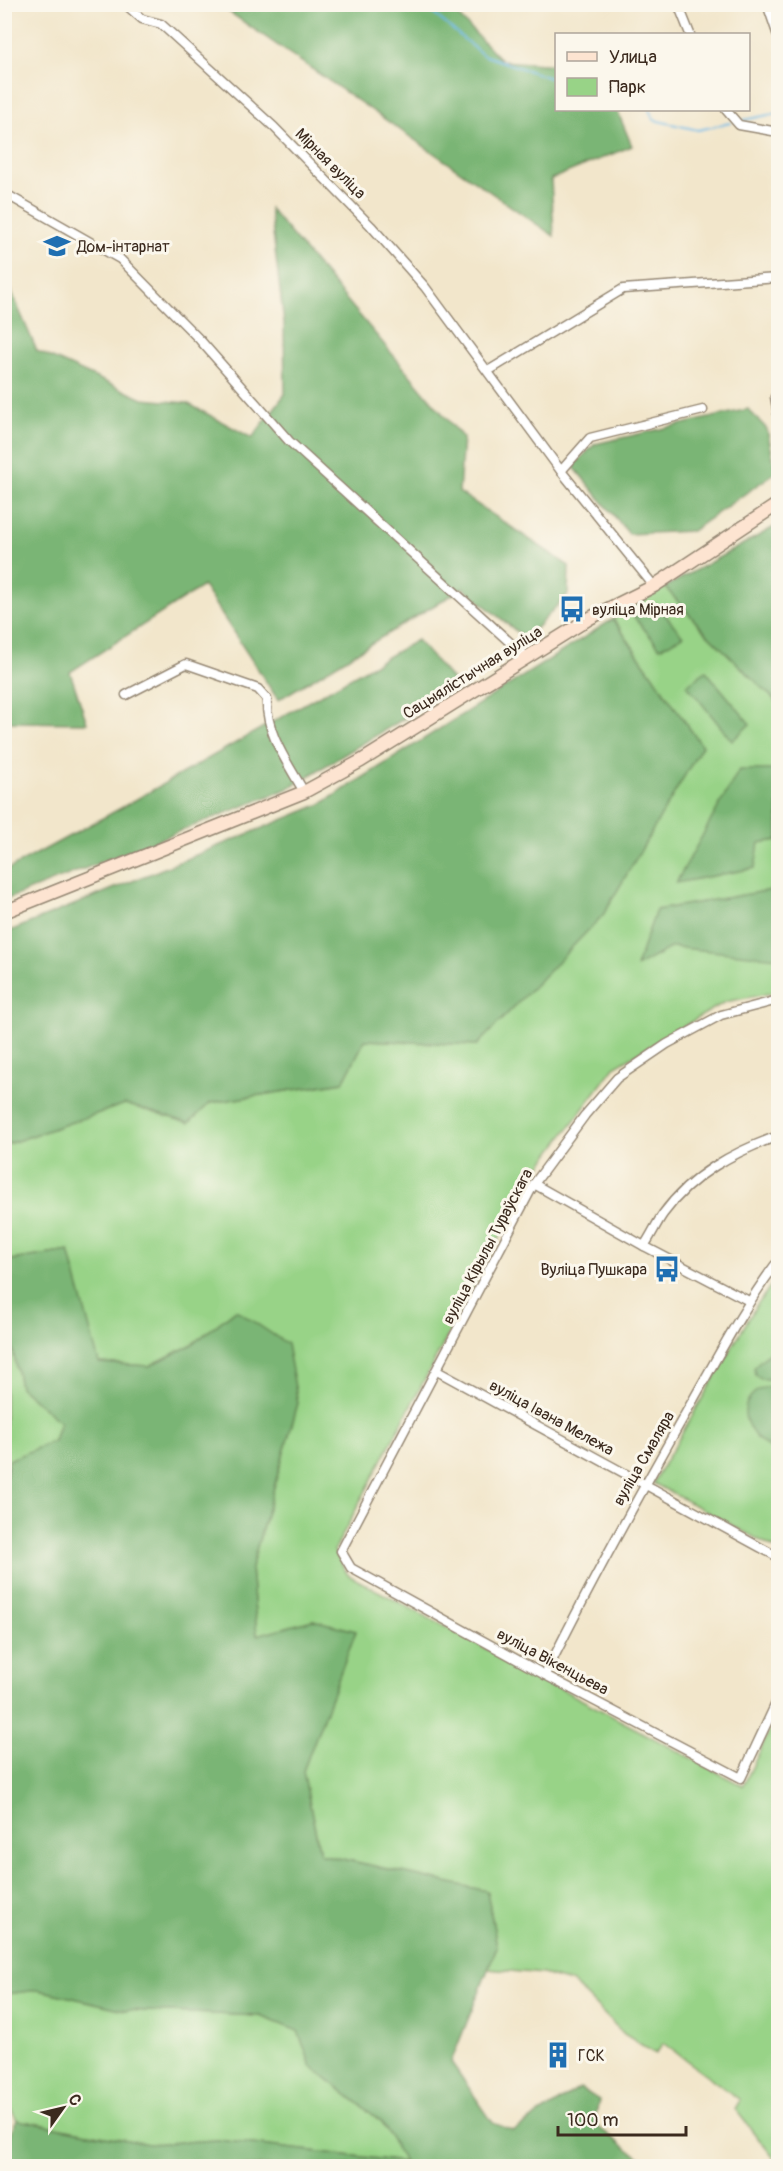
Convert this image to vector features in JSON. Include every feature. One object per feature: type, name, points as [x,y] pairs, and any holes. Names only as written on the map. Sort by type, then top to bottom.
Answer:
[{"type":"main road","name":"Сацыялістычная вуліца","points":[[4,912],[304,792],[361,761],[590,618],[654,586],[778,504]]},
{"type":"street","name":"Мірная вуліца","points":[[125,4],[142,19],[161,24],[274,127],[371,226],[425,287],[561,471],[654,586]]},
{"type":"street","points":[[678,4],[690,33]]},
{"type":"street","points":[[767,4],[778,36]]},
{"type":"street","points":[[727,111],[739,125],[778,132]]},
{"type":"street","points":[[4,193],[120,259],[200,340],[289,441],[526,657]]},
{"type":"street","points":[[488,371],[623,289],[778,278]]},
{"type":"street","points":[[775,397],[778,414]]},
{"type":"street","points":[[561,471],[590,438],[702,410]]},
{"type":"street","points":[[126,695],[186,664],[258,689],[267,699],[267,712],[274,737],[304,792]]},
{"type":"street","name":"вуліца Кірылы Тураўскага","points":[[351,1568],[341,1551],[534,1184],[585,1115],[617,1078],[668,1044],[721,1015],[778,1000]]},
{"type":"street","points":[[644,1246],[664,1213],[698,1176],[738,1152],[778,1136]]},
{"type":"street","points":[[534,1184],[644,1246],[749,1301]]},
{"type":"street","name":"вуліца Смаляра","points":[[545,1675],[592,1578],[644,1485],[749,1301],[778,1264]]},
{"type":"street","name":"вуліца Івана Мележа","points":[[437,1371],[778,1557]]},
{"type":"street","name":"вуліца Вікенцьева","points":[[351,1568],[545,1675],[741,1778],[778,1700]]},
{"type":"green space","points":[[219,5],[448,5],[502,61],[555,65],[555,111],[617,111],[632,146],[551,179],[554,236]]},
{"type":"green space","points":[[270,209],[463,438],[459,492],[569,566],[568,594],[526,639],[463,588],[278,700],[203,586],[70,672],[87,723],[5,722],[4,275],[37,351],[143,399],[187,403],[252,438],[285,394],[284,323]]},
{"type":"green space","points":[[748,409],[767,429],[776,472],[692,531],[629,534],[573,466],[595,444]]},
{"type":"green space","points":[[778,525],[778,703],[705,632],[665,587]]},
{"type":"green space","points":[[665,587],[705,632],[778,703],[778,992],[725,1002],[614,1067],[530,1180],[334,1551],[348,1575],[743,1786],[778,1713],[778,2163],[735,2109],[740,2100],[663,2043],[656,2054],[624,2034],[573,1983],[543,1974],[488,1969],[497,1947],[487,1891],[320,1854],[303,1771],[356,1631],[313,1620],[257,1635],[251,1568],[298,1403],[236,1310],[191,1345],[149,1366],[98,1363],[69,1251],[5,1261],[5,1145],[125,1104],[189,1123],[210,1103],[343,1082],[365,1040],[477,1045],[702,746],[613,619]]},
{"type":"green space","points":[[656,604],[683,636],[660,648],[634,617]]},
{"type":"green space","points":[[613,619],[702,746],[603,915],[477,1045],[365,1040],[343,1082],[210,1103],[189,1123],[125,1104],[5,1145],[5,933],[321,804]]},
{"type":"green space","points":[[417,640],[458,686],[287,789],[5,900],[5,871]]},
{"type":"green space","points":[[706,671],[750,724],[732,741],[687,685]]},
{"type":"green space","points":[[739,770],[778,770],[778,840],[759,843],[755,868],[676,883]]},
{"type":"green space","points":[[778,889],[778,958],[672,947],[636,967],[656,910]]},
{"type":"green space","points":[[69,1251],[99,1363],[150,1366],[191,1345],[236,1310],[287,1344],[298,1403],[251,1568],[257,1635],[313,1620],[356,1631],[303,1771],[320,1854],[487,1891],[497,1947],[451,2062],[493,2123],[514,2131],[580,2088],[599,2100],[594,2124],[651,2166],[5,2166],[5,2144],[17,2120],[149,2144],[218,2140],[404,2162],[382,2122],[311,2066],[298,2031],[260,2016],[125,2010],[39,1990],[5,1994],[5,1482],[9,1460],[54,1441],[60,1422],[20,1387],[5,1309],[5,1261]]},
{"type":"green space","points":[[778,1276],[778,1550],[653,1483],[756,1306]]},
{"type":"green space","points":[[5,1309],[20,1387],[60,1422],[54,1441],[9,1460],[5,1482]]},
{"type":"green space","points":[[778,1324],[778,1379],[761,1379],[755,1375],[754,1368],[772,1348],[774,1328]]},
{"type":"green space","points":[[778,1385],[778,1455],[756,1437],[746,1419],[745,1410],[747,1402],[758,1390]]},
{"type":"green space","points":[[39,1990],[125,2010],[260,2016],[299,2031],[311,2066],[382,2122],[404,2162],[218,2140],[149,2144],[17,2120],[5,2100],[4,1994]]},
{"type":"waterway","points":[[422,4],[483,55],[555,80]]},
{"type":"waterway","points":[[650,111],[654,120],[698,130],[730,123]]},
{"type":"waterway","points":[[744,120],[778,113]]},
{"type":"place","name":"Дом-інтарнат","points":[[57,246]]},
{"type":"place","name":"вуліца Мірная","points":[[572,609]]},
{"type":"place","name":"Вуліца Пушкара","points":[[667,1269]]},
{"type":"place","name":"ГСК","points":[[558,2055]]}]
